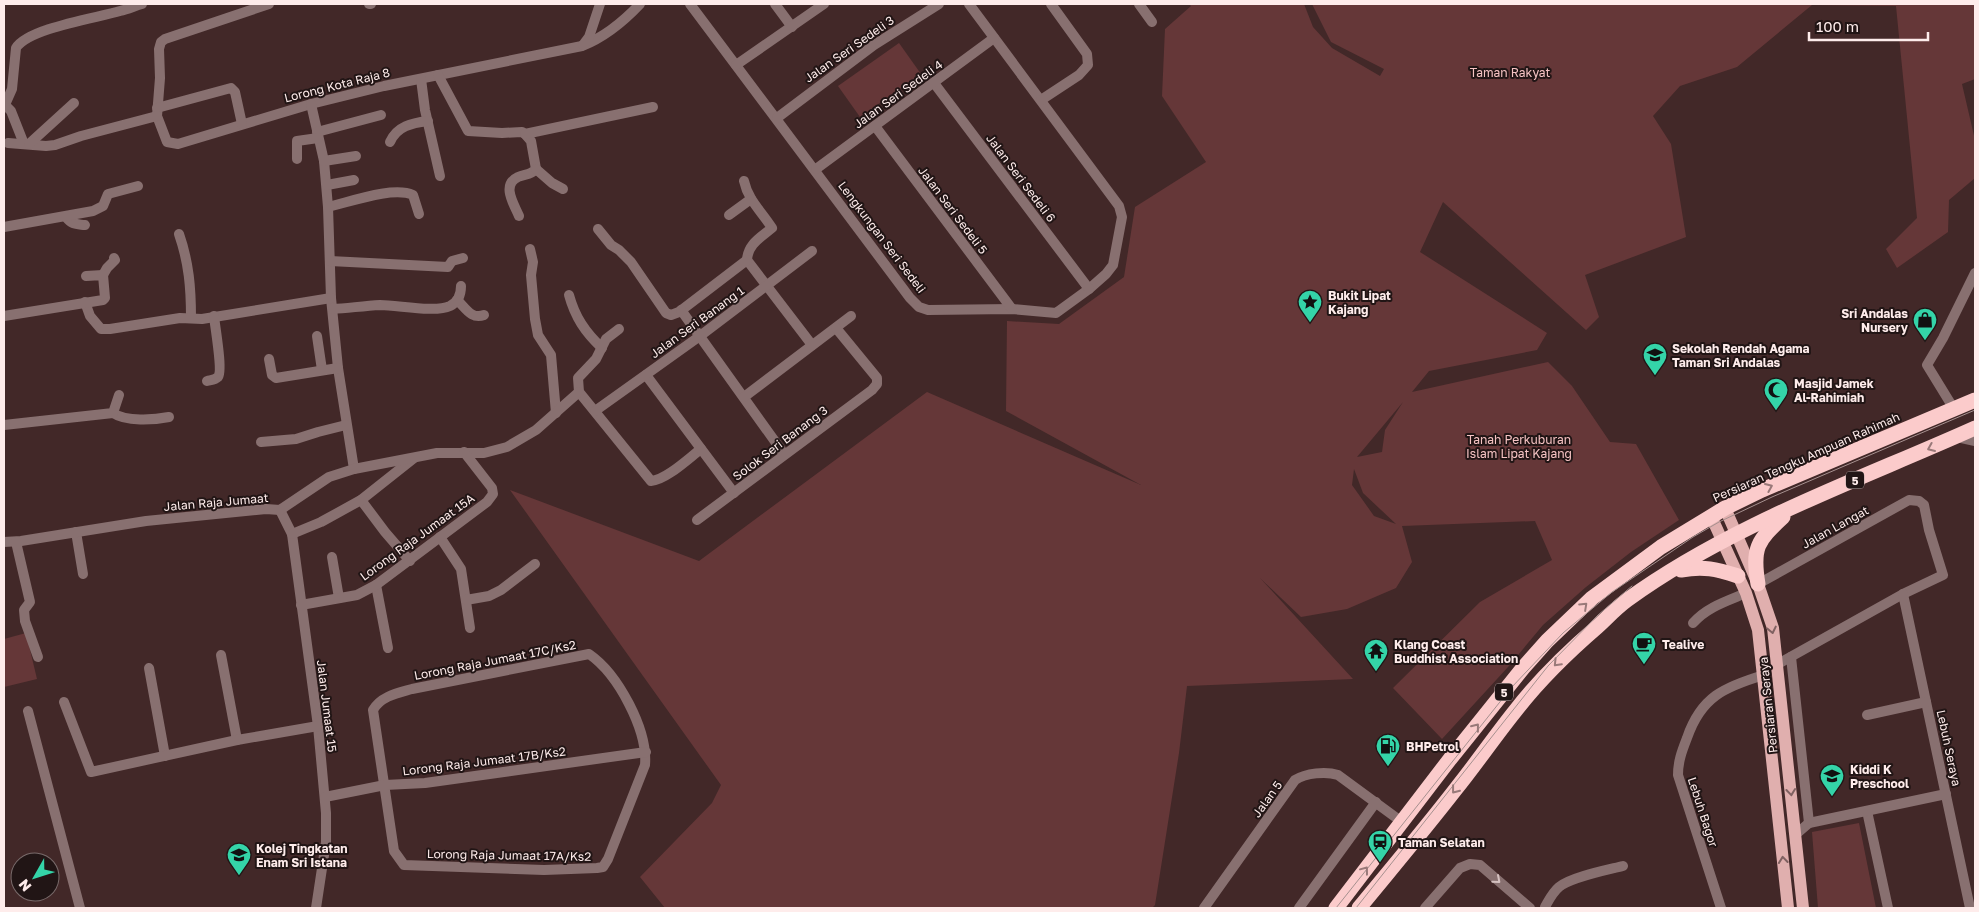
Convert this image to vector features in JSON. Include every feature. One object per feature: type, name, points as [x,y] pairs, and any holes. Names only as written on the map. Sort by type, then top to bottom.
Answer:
[{"type":"highway","name":"Persiaran Tengku Ampuan Rahimah","points":[[1336,908],[1493,705],[1547,641],[1592,598],[1661,547],[1725,508],[1762,490],[1975,400]]},
{"type":"highway","name":"5","points":[[1359,908],[1455,791],[1537,684],[1562,658],[1627,600],[1664,573],[1736,535],[1795,506],[1975,428]]},
{"type":"highway","points":[[1752,588],[1760,540],[1795,506]]},
{"type":"highway","points":[[1664,573],[1700,566],[1738,576]]},
{"type":"main road","name":"Persiaran Seraya","points":[[1725,508],[1736,535],[1752,588],[1764,675],[1788,908]]},
{"type":"main road","name":"Persiaran Seraya","points":[[1711,516],[1738,576],[1752,588],[1773,628],[1803,908]]},
{"type":"main road","points":[[1771,746],[1785,745]]},
{"type":"street","points":[[26,144],[11,111],[4,106],[12,89],[16,48],[19,43],[73,22],[120,12],[142,4]]},
{"type":"street","name":"Lorong Kota Raja 8","points":[[270,4],[195,28],[161,42],[159,49],[160,78],[157,112],[167,142],[174,145],[311,104],[438,75],[582,46],[597,40],[615,28],[640,4]]},
{"type":"street","points":[[582,46],[589,37],[600,4]]},
{"type":"street","name":"Lengkungan Seri Sedeli","points":[[690,4],[816,169],[910,298],[928,310],[1012,309],[1056,313],[1089,289],[1113,265],[1122,217],[1119,206],[969,4]]},
{"type":"street","points":[[775,4],[792,27]]},
{"type":"street","points":[[736,65],[824,4]]},
{"type":"street","name":"Jalan Seri Sedeli 3","points":[[776,118],[868,50],[939,4]]},
{"type":"street","points":[[1041,100],[1079,75],[1088,65],[1087,54],[1051,4]]},
{"type":"street","points":[[1139,4],[1152,22]]},
{"type":"street","name":"Jalan Seri Sedeli 4","points":[[816,169],[994,38]]},
{"type":"street","points":[[438,75],[468,131],[522,132],[531,141],[536,169],[552,184],[563,189]]},
{"type":"street","points":[[421,79],[440,176]]},
{"type":"street","name":"Jalan Seri Sedeli 6","points":[[934,83],[1089,289]]},
{"type":"street","points":[[8,143],[55,145],[231,88],[235,92],[242,124]]},
{"type":"street","points":[[26,144],[74,103]]},
{"type":"street","points":[[311,104],[324,161],[327,184],[332,304],[330,369]]},
{"type":"street","points":[[525,134],[653,107]]},
{"type":"street","points":[[297,159],[297,141],[381,116]]},
{"type":"street","points":[[390,142],[392,136],[403,128],[428,121]]},
{"type":"street","name":"Jalan Seri Sedeli 5","points":[[874,126],[1012,309]]},
{"type":"street","points":[[324,161],[356,156]]},
{"type":"street","points":[[519,216],[509,190],[510,184],[516,178],[528,175],[536,169]]},
{"type":"street","points":[[327,184],[354,180]]},
{"type":"street","points":[[744,181],[751,199],[772,228],[751,245],[748,250],[747,260],[812,345]]},
{"type":"street","points":[[4,227],[66,217],[98,209],[105,203],[108,194],[138,186]]},
{"type":"street","points":[[328,207],[374,196],[406,192],[413,195],[419,214]]},
{"type":"street","points":[[729,215],[751,199]]},
{"type":"street","points":[[66,217],[70,223],[86,225]]},
{"type":"street","points":[[598,230],[610,245],[619,250],[631,262],[666,313],[671,315],[681,310],[747,260]]},
{"type":"street","points":[[179,234],[189,272],[191,318]]},
{"type":"street","points":[[530,249],[533,262],[531,275],[535,319],[538,334],[551,355],[556,413]]},
{"type":"street","name":"Jalan Seri Banang 1","points":[[595,411],[700,336],[812,251]]},
{"type":"street","points":[[4,316],[102,300],[104,298],[104,275],[107,268],[115,260],[114,258]]},
{"type":"street","points":[[330,261],[448,267],[452,261],[463,258]]},
{"type":"street","points":[[1954,409],[1927,365],[1943,338],[1975,273]]},
{"type":"street","points":[[86,276],[104,275]]},
{"type":"street","points":[[85,302],[90,316],[101,328],[110,329],[164,320],[332,304],[441,308],[451,305],[457,300],[461,294],[461,286]]},
{"type":"street","points":[[569,295],[574,312],[585,331],[602,348]]},
{"type":"street","points":[[457,300],[470,314],[479,317],[484,316]]},
{"type":"street","points":[[681,310],[784,454]]},
{"type":"street","points":[[207,381],[214,380],[220,372],[214,316]]},
{"type":"street","points":[[744,397],[851,316]]},
{"type":"street","name":"Solok Seri Banang 3","points":[[697,520],[872,390],[877,384],[877,378],[836,328]]},
{"type":"street","points":[[619,329],[606,339],[596,359],[578,378],[579,392],[652,481],[656,481],[672,471],[701,449]]},
{"type":"street","points":[[317,336],[330,369],[354,469]]},
{"type":"street","points":[[269,359],[272,375],[276,378],[330,369]]},
{"type":"street","points":[[646,375],[734,493]]},
{"type":"street","name":"Jalan Raja Jumaat","points":[[4,542],[16,542],[155,520],[266,509],[280,510],[329,477],[354,469],[437,453],[484,453],[507,448],[536,430],[579,392]]},
{"type":"street","points":[[113,413],[119,394]]},
{"type":"street","points":[[4,425],[113,413],[124,419],[169,417]]},
{"type":"street","points":[[260,442],[296,440],[344,429]]},
{"type":"street","points":[[1956,437],[1975,441]]},
{"type":"street","name":"Lorong Raja Jumaat 15A","points":[[301,605],[357,594],[376,585],[487,502],[493,494],[488,483],[464,452]]},
{"type":"street","points":[[292,534],[321,522],[362,500],[414,458]]},
{"type":"street","points":[[362,500],[385,532],[410,561]]},
{"type":"street","name":"Jalan Langat","points":[[1693,623],[1700,615],[1717,604],[1752,588],[1909,500],[1919,501],[1924,505],[1929,530],[1943,575],[1903,594]]},
{"type":"street","name":"Jalan Jumaat 15","points":[[280,510],[292,534],[318,726],[325,798],[326,842],[316,908]]},
{"type":"street","points":[[76,532],[83,574]]},
{"type":"street","points":[[440,537],[460,569],[470,628]]},
{"type":"street","points":[[16,542],[30,602],[24,610],[25,621],[38,657]]},
{"type":"street","points":[[332,557],[339,598]]},
{"type":"street","points":[[466,600],[489,596],[501,590],[534,564]]},
{"type":"street","points":[[376,585],[388,648]]},
{"type":"street","points":[[1778,664],[1903,594]]},
{"type":"street","name":"Lebuh Seraya","points":[[1903,594],[1970,908]]},
{"type":"street","name":"Lorong Raja Jumaat 17C/Ks2","points":[[385,785],[373,710],[377,703],[412,689],[589,654],[601,664],[628,701],[638,721],[646,752]]},
{"type":"street","points":[[221,655],[237,740]]},
{"type":"street","points":[[1791,657],[1809,823]]},
{"type":"street","points":[[150,668],[165,756]]},
{"type":"street","name":"Lebuh Bagor","points":[[1721,908],[1678,775],[1678,761],[1697,714],[1706,702],[1733,686],[1764,675]]},
{"type":"street","points":[[64,702],[91,772],[237,740],[318,726]]},
{"type":"street","points":[[1867,715],[1926,702]]},
{"type":"street","points":[[28,711],[80,908]]},
{"type":"street","name":"Lorong Raja Jumaat 17B/Ks2","points":[[325,798],[385,785],[443,780],[646,752]]},
{"type":"street","name":"Lorong Raja Jumaat 17A/Ks2","points":[[385,785],[394,851],[404,864],[544,870],[597,868],[603,867],[608,859],[645,765],[646,752]]},
{"type":"street","name":"Jalan 5","points":[[1204,908],[1295,780],[1300,777],[1333,773],[1344,778],[1402,822]]},
{"type":"street","points":[[1795,834],[1809,823],[1946,794]]},
{"type":"street","points":[[1299,908],[1376,802]]},
{"type":"street","points":[[1867,811],[1888,908]]},
{"type":"street","points":[[1793,816],[1809,823]]},
{"type":"street","points":[[1425,908],[1460,868],[1470,864],[1480,865],[1530,908]]},
{"type":"street","points":[[1545,908],[1552,893],[1569,881],[1623,866]]},
{"type":"green space","points":[[1189,4],[1304,4],[1313,27],[1332,48],[1380,76],[1384,69],[1331,42],[1312,4],[1975,4],[1975,79],[1962,84],[1975,140],[1975,178],[1949,200],[1948,232],[1897,268],[1886,249],[1917,218],[1896,6],[1812,5],[1737,67],[1680,86],[1653,116],[1671,144],[1686,237],[1585,275],[1599,317],[1586,330],[1443,202],[1420,252],[1547,333],[1537,350],[1429,371],[1412,392],[1548,362],[1572,386],[1610,442],[1636,444],[1679,520],[1631,552],[1586,587],[1543,625],[1508,667],[1442,739],[1393,688],[1480,602],[1552,560],[1535,521],[1402,526],[1412,562],[1396,588],[1347,609],[1301,617],[1260,578],[1353,679],[1187,686],[1179,753],[1155,905],[1152,908],[665,908],[640,877],[712,803],[721,785],[510,490],[699,561],[927,392],[1141,485],[1006,411],[1007,321],[1059,324],[1124,277],[1135,207],[1206,162],[1162,96],[1165,29],[1191,6]],"holes":[[[1403,402],[1385,430],[1382,452],[1357,457]],[[1354,469],[1363,493],[1396,524],[1374,516],[1352,485]]]},
{"type":"green space","points":[[899,43],[921,74],[860,117],[838,86]]},
{"type":"green space","points":[[26,633],[37,679],[4,687],[4,639]]},
{"type":"green space","points":[[1859,823],[1876,908],[1818,908],[1812,832]]},
{"type":"tram line","points":[[1336,908],[1511,688],[1563,633],[1612,592],[1693,537],[1719,522],[1772,497],[1975,410]]},
{"type":"tram line","points":[[1356,908],[1548,666],[1598,615],[1632,586]]},
{"type":"place","name":"Bukit Lipat Kajang","points":[[1310,323]]},
{"type":"place","name":"Sri Andalas Nursery","points":[[1925,341]]},
{"type":"place","name":"Sekolah Rendah Agama Taman Sri Andalas","points":[[1655,376]]},
{"type":"place","name":"Masjid Jamek Al-Rahimiah","points":[[1776,411]]},
{"type":"place","name":"Tealive","points":[[1644,665]]},
{"type":"place","name":"Klang Coast Buddhist Association","points":[[1376,672]]},
{"type":"place","name":"BHPetrol","points":[[1388,767]]},
{"type":"place","name":"Kiddi K Preschool","points":[[1832,797]]},
{"type":"place","name":"Taman Selatan","points":[[1380,863]]},
{"type":"place","name":"Kolej Tingkatan Enam Sri Istana","points":[[239,876]]},
{"type":"park label","name":"Taman Rakyat","points":[[1510,72]]},
{"type":"park label","name":"Tanah Perkuburan Islam Lipat Kajang","points":[[1519,446]]}]
